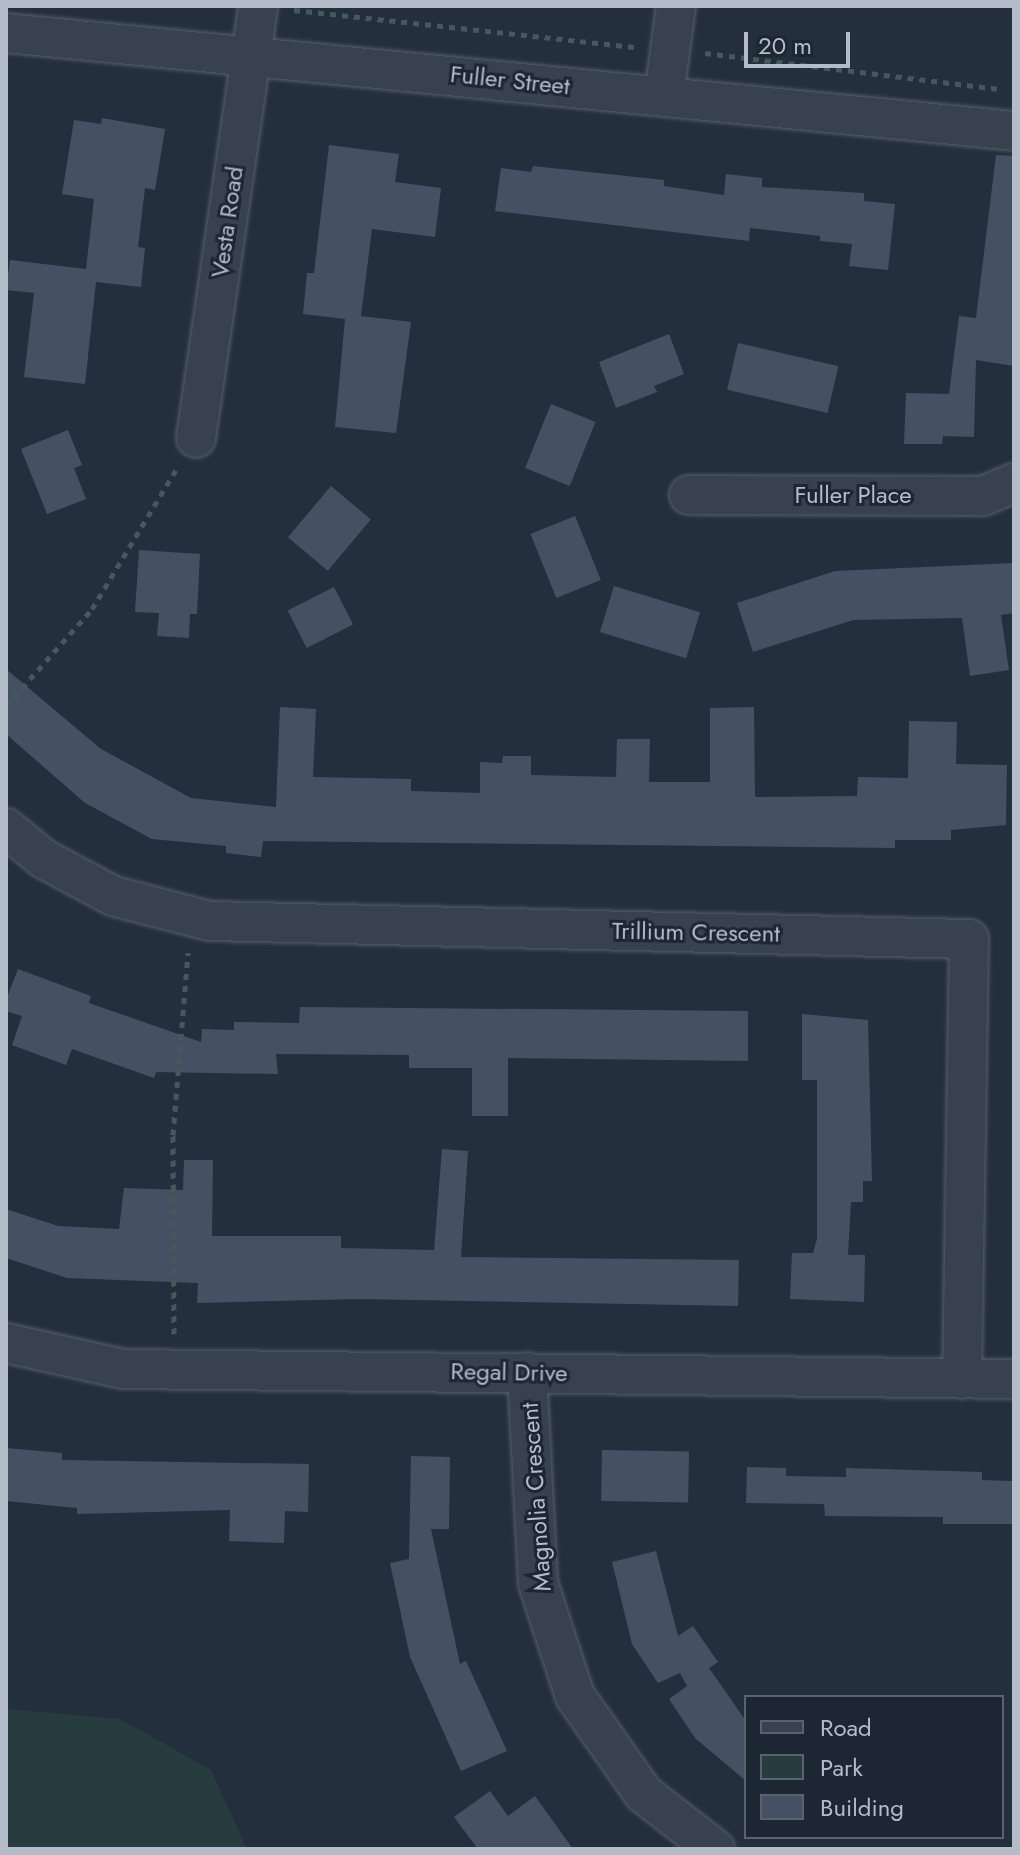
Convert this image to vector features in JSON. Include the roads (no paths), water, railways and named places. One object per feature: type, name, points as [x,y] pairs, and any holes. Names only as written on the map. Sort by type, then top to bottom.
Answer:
[{"type":"street","points":[[664,96],[676,6]]},
{"type":"street","name":"Vesta Road","points":[[196,438],[251,54],[276,8]]},
{"type":"street","name":"Fuller Street","points":[[6,33],[251,54],[1014,131]]},
{"type":"street","name":"Fuller Place","points":[[689,495],[983,496],[1014,483]]},
{"type":"street","name":"Trillium Crescent","points":[[6,828],[44,859],[113,896],[210,921],[969,939],[962,1379]]},
{"type":"street","name":"Regal Drive","points":[[6,1343],[123,1369],[1014,1379]]},
{"type":"street","name":"Magnolia Crescent","points":[[527,1372],[538,1583],[575,1696],[644,1794],[715,1849]]}]
